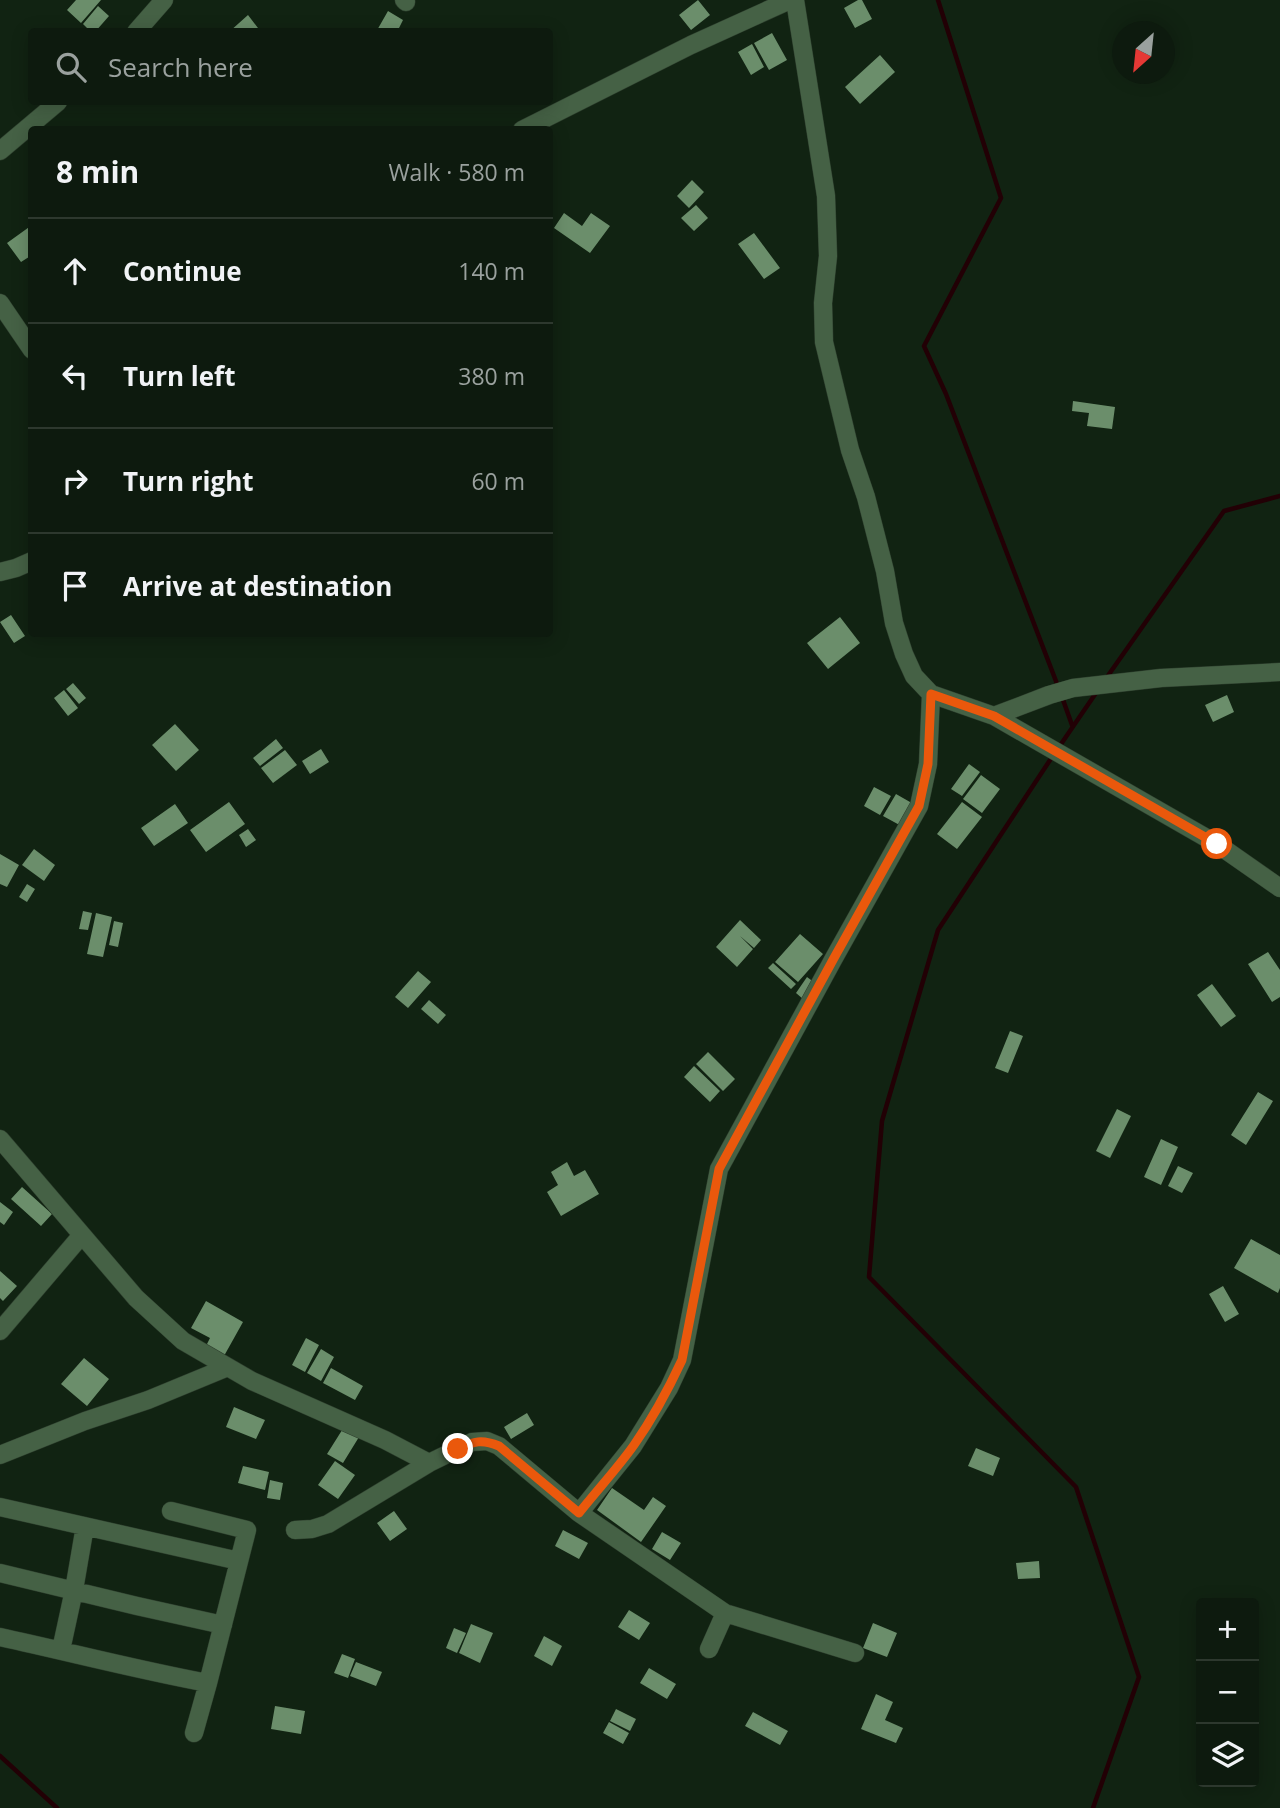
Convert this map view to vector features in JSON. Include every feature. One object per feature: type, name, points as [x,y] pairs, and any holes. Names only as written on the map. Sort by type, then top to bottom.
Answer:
[{"type":"street","points":[[139,28],[163,0]]},
{"type":"street","points":[[530,126],[691,45],[793,0],[826,196],[828,256],[823,303],[824,342],[850,450],[866,497],[882,559],[894,623],[914,676],[931,694],[994,716],[1217,844],[1280,888]]},
{"type":"street","points":[[30,126],[54,105]]},
{"type":"street","points":[[0,151],[28,127]]},
{"type":"street","points":[[0,303],[28,344]]},
{"type":"street","points":[[0,572],[28,563]]},
{"type":"street","points":[[994,716],[1056,693],[1100,685],[1161,678],[1280,672]]},
{"type":"street","points":[[579,1513],[633,1446],[669,1388],[682,1360],[719,1169],[919,806],[928,764],[931,694]]},
{"type":"street","points":[[0,1139],[136,1298],[183,1341],[252,1381],[385,1440],[429,1463]]},
{"type":"street","points":[[0,1331],[81,1236]]},
{"type":"street","points":[[0,1455],[228,1367]]},
{"type":"street","points":[[295,1530],[328,1524],[429,1463],[472,1442],[487,1441],[499,1446],[579,1513],[725,1613],[855,1653]]},
{"type":"street","points":[[0,1507],[239,1561]]},
{"type":"street","points":[[171,1511],[247,1530],[194,1732]]},
{"type":"street","points":[[61,1650],[85,1526]]},
{"type":"street","points":[[0,1573],[223,1625]]},
{"type":"street","points":[[709,1649],[725,1613]]},
{"type":"street","points":[[0,1637],[208,1683]]},
{"type":"building","points":[[76,0],[101,0],[81,23],[67,10]]},
{"type":"building","points":[[698,0],[710,15],[691,30],[679,15]]},
{"type":"building","points":[[862,0],[872,19],[855,28],[844,8]]},
{"type":"building","points":[[98,6],[109,16],[98,28],[87,28],[83,24]]},
{"type":"building","points":[[388,11],[403,20],[399,28],[378,28]]},
{"type":"building","points":[[248,15],[258,28],[233,28]]},
{"type":"building","points":[[772,33],[787,60],[769,70],[754,43]]},
{"type":"building","points":[[752,44],[764,67],[751,75],[738,52]]},
{"type":"building","points":[[880,55],[895,72],[860,104],[845,87]]},
{"type":"building","points":[[692,180],[704,192],[689,208],[677,196]]},
{"type":"building","points":[[696,205],[708,218],[694,231],[681,218]]},
{"type":"building","points":[[564,213],[582,226],[591,213],[610,226],[590,253],[554,228]]},
{"type":"building","points":[[28,228],[28,258],[21,262],[7,243]]},
{"type":"building","points":[[754,233],[780,268],[764,279],[738,244]]},
{"type":"building","points":[[1073,401],[1115,407],[1112,429],[1087,426],[1089,413],[1072,411]]},
{"type":"building","points":[[11,615],[25,636],[14,643],[0,622]]},
{"type":"building","points":[[840,617],[860,643],[828,669],[807,643]]},
{"type":"building","points":[[73,683],[86,698],[79,704],[66,689]]},
{"type":"building","points":[[64,690],[78,708],[68,716],[54,698]]},
{"type":"building","points":[[1227,695],[1234,712],[1213,722],[1205,705]]},
{"type":"building","points":[[175,724],[199,750],[176,771],[152,745]]},
{"type":"building","points":[[276,739],[283,748],[260,766],[253,758]]},
{"type":"building","points":[[321,749],[329,762],[310,774],[302,761]]},
{"type":"building","points":[[285,750],[297,765],[273,783],[261,768]]},
{"type":"building","points":[[969,764],[980,772],[962,796],[951,789]]},
{"type":"building","points":[[981,775],[1000,789],[982,813],[963,799]]},
{"type":"building","points":[[874,787],[891,796],[880,815],[864,806]]},
{"type":"building","points":[[896,794],[917,806],[905,828],[883,816]]},
{"type":"building","points":[[229,802],[245,824],[206,852],[190,830]]},
{"type":"building","points":[[962,802],[982,817],[957,849],[937,834]]},
{"type":"building","points":[[175,804],[188,823],[154,846],[141,828]]},
{"type":"building","points":[[248,829],[256,840],[246,847],[239,835]]},
{"type":"building","points":[[34,849],[55,865],[44,881],[22,865]]},
{"type":"building","points":[[0,854],[19,865],[7,887],[0,884]]},
{"type":"building","points":[[27,884],[35,889],[27,902],[19,897]]},
{"type":"building","points":[[83,911],[92,913],[88,930],[79,929]]},
{"type":"building","points":[[96,913],[112,917],[103,957],[87,954]]},
{"type":"building","points":[[740,920],[761,940],[754,948],[740,936],[753,949],[737,967],[716,947]]},
{"type":"building","points":[[114,921],[123,923],[118,947],[109,945]]},
{"type":"building","points":[[800,934],[823,954],[798,982],[775,962]]},
{"type":"building","points":[[1268,952],[1280,970],[1280,997],[1272,1002],[1248,964]]},
{"type":"building","points":[[773,963],[796,984],[791,989],[768,968]]},
{"type":"building","points":[[418,971],[431,982],[408,1008],[395,997]]},
{"type":"building","points":[[807,977],[815,983],[803,999],[796,993]]},
{"type":"building","points":[[1212,984],[1236,1016],[1221,1027],[1197,995]]},
{"type":"building","points":[[429,1000],[446,1015],[438,1024],[421,1009]]},
{"type":"building","points":[[1010,1031],[1023,1036],[1008,1073],[995,1068]]},
{"type":"building","points":[[708,1052],[735,1079],[723,1091],[696,1064]]},
{"type":"building","points":[[694,1066],[720,1091],[710,1102],[684,1077]]},
{"type":"building","points":[[1258,1092],[1273,1101],[1246,1145],[1231,1135]]},
{"type":"building","points":[[1117,1109],[1131,1116],[1110,1158],[1096,1151]]},
{"type":"building","points":[[1161,1139],[1178,1147],[1161,1185],[1144,1177]]},
{"type":"building","points":[[567,1162],[574,1176],[585,1170],[599,1194],[561,1216],[547,1192],[558,1185],[551,1172]]},
{"type":"building","points":[[1178,1166],[1193,1173],[1182,1193],[1168,1186]]},
{"type":"building","points":[[22,1187],[52,1214],[41,1226],[11,1199]]},
{"type":"building","points":[[0,1202],[13,1212],[4,1225],[0,1222]]},
{"type":"building","points":[[1251,1239],[1280,1255],[1278,1293],[1234,1268]]},
{"type":"building","points":[[0,1271],[17,1286],[3,1301],[0,1298]]},
{"type":"building","points":[[1223,1286],[1239,1314],[1225,1322],[1209,1294]]},
{"type":"building","points":[[206,1301],[243,1322],[224,1356],[206,1346],[210,1338],[191,1328]]},
{"type":"building","points":[[306,1338],[319,1345],[305,1372],[292,1365]]},
{"type":"building","points":[[321,1349],[334,1357],[321,1381],[307,1373]]},
{"type":"building","points":[[84,1358],[109,1379],[87,1406],[61,1384]]},
{"type":"building","points":[[331,1368],[363,1386],[355,1400],[323,1383]]},
{"type":"building","points":[[234,1407],[265,1420],[256,1439],[226,1427]]},
{"type":"building","points":[[527,1413],[534,1425],[511,1439],[504,1427]]},
{"type":"building","points":[[344,1427],[359,1437],[343,1463],[327,1454]]},
{"type":"building","points":[[976,1448],[1000,1458],[993,1476],[968,1466]]},
{"type":"building","points":[[335,1461],[355,1475],[338,1499],[318,1485]]},
{"type":"building","points":[[243,1466],[269,1472],[265,1490],[238,1483]]},
{"type":"building","points":[[270,1480],[283,1483],[280,1500],[267,1498]]},
{"type":"building","points":[[612,1488],[644,1510],[653,1497],[666,1506],[641,1542],[597,1510]]},
{"type":"building","points":[[394,1511],[407,1529],[390,1541],[377,1523]]},
{"type":"building","points":[[563,1530],[588,1543],[579,1559],[555,1546]]},
{"type":"building","points":[[662,1532],[681,1543],[670,1560],[652,1549]]},
{"type":"building","points":[[1039,1561],[1040,1578],[1018,1579],[1016,1563]]},
{"type":"building","points":[[629,1610],[650,1623],[639,1640],[618,1627]]},
{"type":"building","points":[[873,1623],[897,1633],[887,1657],[863,1648]]},
{"type":"building","points":[[471,1624],[493,1633],[480,1663],[459,1653]]},
{"type":"building","points":[[454,1628],[466,1633],[457,1653],[446,1648]]},
{"type":"building","points":[[544,1636],[562,1646],[552,1666],[534,1656]]},
{"type":"building","points":[[342,1654],[355,1659],[348,1678],[334,1673]]},
{"type":"building","points":[[356,1662],[382,1672],[376,1686],[350,1676]]},
{"type":"building","points":[[649,1668],[676,1684],[667,1699],[640,1683]]},
{"type":"building","points":[[876,1694],[893,1702],[885,1720],[903,1728],[896,1743],[861,1729]]},
{"type":"building","points":[[275,1706],[305,1711],[301,1734],[271,1729]]},
{"type":"building","points":[[616,1709],[636,1719],[630,1731],[610,1721]]},
{"type":"building","points":[[753,1712],[788,1731],[780,1745],[745,1726]]},
{"type":"building","points":[[609,1722],[629,1733],[623,1744],[603,1733]]},
{"type":"waterway","points":[[938,0],[1001,198],[924,346],[946,394],[1059,689]]},
{"type":"waterway","points":[[1107,677],[1224,511],[1280,496]]},
{"type":"waterway","points":[[1059,747],[1098,690]]},
{"type":"waterway","points":[[1062,697],[1072,725]]},
{"type":"waterway","points":[[1054,754],[938,930],[882,1121],[869,1277],[1076,1487],[1139,1677],[1093,1808]]},
{"type":"waterway","points":[[0,1756],[57,1808]]},
{"type":"route","points":[[458,1449],[472,1442],[487,1441],[499,1446],[579,1513],[633,1446],[654,1415],[682,1360],[719,1169],[919,806],[928,764],[931,694],[994,716],[1217,844]]}]
